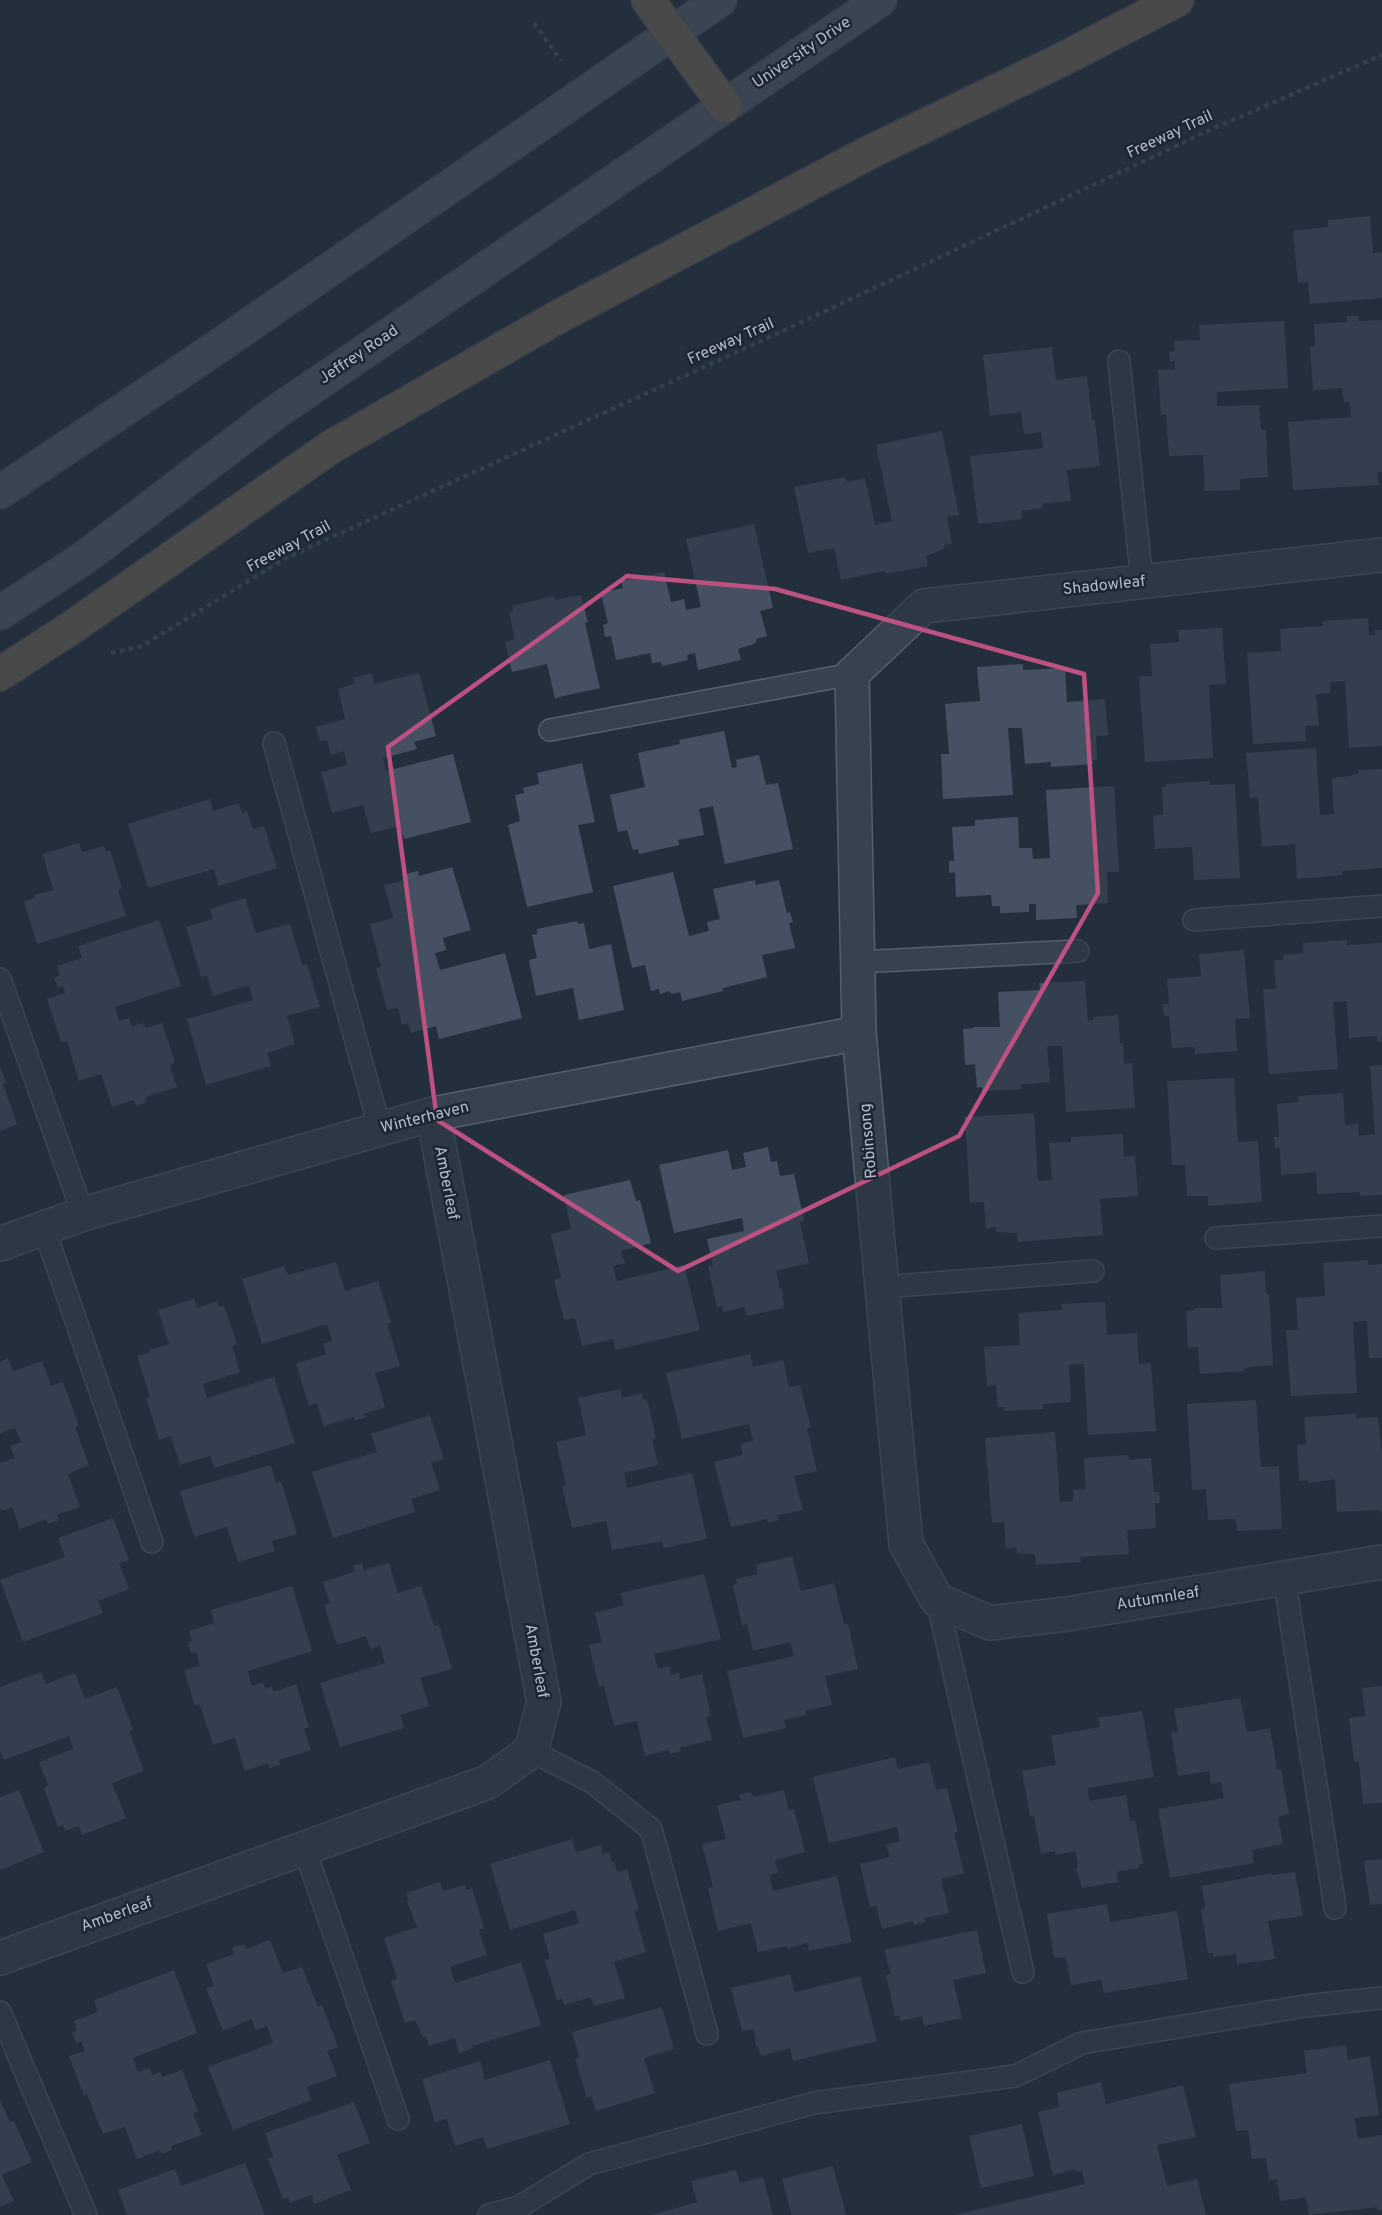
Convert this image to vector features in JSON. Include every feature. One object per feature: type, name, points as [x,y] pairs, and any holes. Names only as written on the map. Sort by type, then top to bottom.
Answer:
[{"type":"highway","points":[[648,0],[725,106]]},
{"type":"highway","points":[[0,674],[331,447],[392,411],[556,318],[872,151],[1061,60],[1177,0]]},
{"type":"main road","points":[[0,492],[194,363],[720,0]]},
{"type":"main road","name":"University Drive","points":[[725,106],[880,0]]},
{"type":"main road","name":"Jeffrey Road","points":[[0,613],[84,558],[276,412],[725,106]]},
{"type":"street","name":"Shadowleaf","points":[[852,674],[924,606],[1382,555]]},
{"type":"street","name":"Robinsong","points":[[852,674],[859,1033],[882,1287],[906,1544],[937,1600]]},
{"type":"street","name":"Winterhaven","points":[[0,1244],[83,1214],[433,1114],[859,1033]]},
{"type":"street","name":"Amberleaf","points":[[0,1958],[488,1782],[531,1751],[544,1701],[433,1114]]},
{"type":"street","name":"Autumnleaf","points":[[937,1600],[990,1623],[1067,1614],[1382,1562]]},
{"type":"lane","points":[[1119,361],[1142,582]]},
{"type":"lane","points":[[550,730],[852,674]]},
{"type":"lane","points":[[274,743],[380,1129]]},
{"type":"lane","points":[[1194,920],[1382,906]]},
{"type":"lane","points":[[858,962],[1078,951]]},
{"type":"lane","points":[[0,979],[83,1214]]},
{"type":"lane","points":[[1216,1238],[1382,1226]]},
{"type":"lane","points":[[44,1228],[152,1542]]},
{"type":"lane","points":[[882,1287],[1093,1271]]},
{"type":"lane","points":[[1284,1577],[1335,1908]]},
{"type":"lane","points":[[937,1600],[1023,1972]]},
{"type":"lane","points":[[531,1751],[592,1782],[651,1829],[707,2034]]},
{"type":"lane","points":[[304,1847],[398,2119]]},
{"type":"lane","points":[[489,2215],[519,2207],[589,2164],[814,2103],[1015,2076],[1082,2043],[1305,2006],[1382,1998]]},
{"type":"lane","points":[[0,2012],[86,2215]]},
{"type":"path","name":"Freeway Trail","points":[[104,654],[142,646],[297,553],[785,330],[1210,130],[1382,55]]},
{"type":"highlighted area","points":[[627,576],[775,589],[1084,674],[1098,893],[959,1136],[678,1271],[437,1120],[388,747]]},
{"type":"building","points":[[1370,216],[1373,253],[1382,252],[1382,298],[1310,304],[1308,282],[1298,283],[1293,231],[1328,227],[1328,220]]},
{"type":"building","points":[[1347,316],[1358,316],[1358,321],[1382,320],[1382,472],[1377,472],[1379,485],[1293,490],[1288,422],[1351,417],[1350,402],[1344,402],[1342,388],[1313,390],[1310,347],[1315,346],[1314,324],[1347,322]]},
{"type":"building","points":[[1284,321],[1288,388],[1217,392],[1217,406],[1259,405],[1261,430],[1266,430],[1268,477],[1240,479],[1240,490],[1205,491],[1203,455],[1169,456],[1166,414],[1161,415],[1158,370],[1175,369],[1175,361],[1170,362],[1169,352],[1175,351],[1174,341],[1200,340],[1199,325]]},
{"type":"building","points":[[1052,347],[1056,380],[1087,376],[1100,466],[1067,470],[1071,501],[1042,504],[1043,508],[1021,511],[1022,519],[978,524],[970,456],[1043,448],[1041,432],[1024,434],[1021,412],[990,416],[983,355]]},
{"type":"building","points":[[942,431],[959,515],[947,517],[952,544],[944,545],[944,549],[926,556],[928,566],[886,574],[884,571],[841,580],[834,548],[808,553],[794,487],[845,477],[847,482],[865,478],[875,525],[892,521],[876,445]]},
{"type":"building","points":[[754,524],[773,608],[760,611],[767,636],[756,639],[756,643],[738,649],[741,660],[698,670],[695,653],[687,655],[688,660],[662,666],[661,662],[652,663],[650,653],[616,660],[611,636],[605,637],[603,625],[608,623],[601,593],[623,588],[621,581],[664,572],[671,602],[684,599],[686,610],[701,607],[686,539]]},
{"type":"building","points":[[581,595],[600,688],[555,698],[547,664],[512,672],[505,642],[515,639],[509,612],[513,611],[512,606],[554,596],[556,600]]},
{"type":"building","points":[[1368,618],[1369,635],[1375,635],[1375,630],[1382,630],[1382,746],[1349,748],[1345,681],[1330,682],[1330,693],[1316,694],[1319,725],[1305,726],[1306,741],[1253,744],[1247,653],[1281,651],[1280,629],[1323,626],[1322,621]]},
{"type":"building","points":[[1222,628],[1226,684],[1209,685],[1213,758],[1145,762],[1139,677],[1152,676],[1150,644],[1179,642],[1178,630]]},
{"type":"building","points":[[1023,664],[1023,670],[1065,668],[1067,702],[1105,699],[1108,735],[1096,736],[1097,760],[1093,760],[1094,764],[1051,767],[1051,762],[1025,764],[1022,728],[1008,728],[1013,795],[943,799],[941,754],[949,754],[945,704],[980,701],[977,667]]},
{"type":"building","points":[[372,673],[374,684],[419,673],[436,736],[414,742],[417,749],[383,758],[386,771],[453,754],[471,822],[404,839],[400,826],[371,833],[363,805],[332,813],[321,772],[347,765],[344,751],[331,755],[327,740],[320,742],[316,727],[345,719],[338,689],[354,684],[353,678]]},
{"type":"building","points":[[724,731],[732,768],[737,767],[736,760],[759,755],[766,785],[778,783],[793,849],[725,864],[713,806],[699,809],[704,835],[678,840],[679,845],[639,854],[638,849],[633,850],[627,830],[618,832],[610,795],[645,787],[638,753],[680,744],[679,740]]},
{"type":"building","points":[[1316,748],[1320,815],[1334,814],[1332,778],[1352,776],[1358,774],[1358,770],[1382,769],[1382,868],[1342,871],[1342,875],[1297,879],[1295,844],[1262,847],[1258,797],[1250,798],[1246,753]]},
{"type":"building","points":[[582,763],[595,822],[578,825],[593,892],[527,907],[508,825],[520,821],[515,795],[524,793],[523,788],[539,784],[537,773]]},
{"type":"building","points":[[1210,781],[1210,785],[1235,784],[1240,878],[1194,880],[1192,847],[1155,849],[1153,816],[1163,815],[1162,787],[1166,787],[1166,784]]},
{"type":"building","points":[[1114,786],[1119,872],[1107,872],[1108,903],[1076,905],[1077,918],[1036,920],[1036,904],[1029,904],[1029,912],[1000,913],[1000,906],[992,906],[991,895],[956,897],[955,872],[949,873],[949,861],[954,861],[952,827],[975,826],[975,820],[1018,817],[1019,848],[1032,848],[1033,859],[1050,858],[1046,790]]},
{"type":"building","points":[[210,799],[213,811],[239,803],[242,813],[247,811],[253,829],[264,826],[277,868],[219,886],[214,869],[148,888],[128,824]]},
{"type":"building","points":[[79,843],[82,852],[104,846],[106,852],[110,850],[122,888],[118,890],[126,916],[37,944],[24,901],[35,898],[34,895],[54,890],[43,854]]},
{"type":"building","points":[[452,867],[471,930],[443,938],[446,950],[435,953],[440,970],[505,953],[522,1018],[439,1039],[436,1026],[411,1033],[408,1023],[402,1025],[398,1008],[387,1010],[376,968],[381,967],[370,924],[393,918],[384,885],[407,880],[405,874],[418,871],[419,876]]},
{"type":"building","points":[[673,872],[689,936],[709,931],[707,922],[720,919],[713,889],[755,880],[756,885],[779,880],[787,913],[790,912],[793,922],[789,923],[795,948],[762,955],[767,977],[723,988],[723,991],[682,1001],[680,992],[671,994],[670,991],[660,994],[659,989],[651,991],[645,965],[632,968],[613,886]]},
{"type":"building","points":[[245,898],[256,933],[290,924],[302,965],[307,964],[320,1007],[287,1016],[295,1044],[267,1053],[271,1066],[206,1085],[187,1019],[253,1000],[249,985],[213,996],[207,976],[201,977],[186,927],[213,919],[210,909]]},
{"type":"building","points":[[159,920],[181,986],[115,1007],[119,1021],[129,1018],[132,1026],[144,1023],[146,1028],[162,1023],[175,1063],[170,1065],[177,1087],[145,1097],[147,1102],[136,1106],[134,1100],[112,1107],[101,1074],[79,1081],[67,1041],[61,1042],[47,999],[65,993],[63,986],[58,988],[54,978],[60,976],[57,966],[82,958],[78,946]]},
{"type":"building","points":[[577,921],[578,924],[584,923],[589,949],[611,944],[624,1010],[579,1020],[573,988],[536,996],[529,960],[537,958],[532,935],[537,934],[537,929]]},
{"type":"building","points":[[1347,940],[1347,945],[1382,943],[1382,1041],[1377,1042],[1377,1036],[1349,1038],[1347,1001],[1333,1002],[1338,1069],[1269,1074],[1263,989],[1276,989],[1274,960],[1283,960],[1283,955],[1303,953],[1303,943]]},
{"type":"building","points":[[1244,950],[1250,1018],[1235,1019],[1237,1051],[1195,1054],[1194,1047],[1172,1048],[1169,1016],[1164,1016],[1163,1004],[1169,1004],[1167,979],[1201,976],[1199,954]]},
{"type":"building","points":[[1085,981],[1088,1021],[1093,1020],[1093,1017],[1118,1015],[1124,1064],[1132,1063],[1135,1108],[1066,1112],[1062,1046],[1047,1046],[1050,1082],[1020,1085],[1021,1089],[982,1091],[982,1087],[977,1088],[975,1064],[965,1065],[963,1029],[1000,1027],[998,992],[1040,990],[1039,983]]},
{"type":"building","points":[[1382,1065],[1382,1195],[1360,1196],[1360,1192],[1317,1194],[1316,1172],[1281,1175],[1280,1148],[1275,1148],[1274,1137],[1279,1137],[1277,1104],[1299,1102],[1298,1096],[1343,1093],[1345,1125],[1358,1124],[1359,1136],[1375,1134],[1370,1066]]},
{"type":"building","points":[[0,1067],[6,1082],[3,1084],[17,1124],[0,1131]]},
{"type":"building","points":[[1234,1078],[1238,1142],[1258,1141],[1262,1202],[1208,1206],[1208,1196],[1187,1196],[1185,1165],[1172,1165],[1167,1081]]},
{"type":"building","points":[[1034,1113],[1038,1181],[1052,1180],[1049,1143],[1071,1142],[1071,1137],[1123,1134],[1124,1157],[1135,1156],[1138,1196],[1100,1199],[1103,1235],[1018,1242],[1017,1233],[996,1232],[996,1227],[986,1229],[984,1202],[970,1203],[965,1117]]},
{"type":"building","points":[[768,1147],[771,1162],[777,1161],[780,1176],[794,1174],[804,1221],[800,1222],[809,1263],[776,1271],[780,1288],[782,1288],[784,1308],[747,1316],[744,1307],[723,1312],[722,1306],[717,1307],[708,1266],[713,1265],[707,1239],[744,1231],[742,1218],[674,1233],[659,1165],[728,1150],[732,1170],[746,1167],[743,1153]]},
{"type":"building","points":[[630,1180],[636,1201],[640,1200],[651,1243],[621,1251],[625,1263],[613,1266],[617,1281],[684,1265],[700,1330],[615,1350],[613,1339],[582,1346],[575,1318],[564,1320],[554,1280],[561,1278],[551,1234],[571,1229],[564,1195]]},
{"type":"building","points":[[1368,1260],[1368,1265],[1382,1264],[1382,1358],[1369,1358],[1367,1321],[1353,1322],[1357,1393],[1291,1396],[1286,1330],[1298,1330],[1296,1298],[1325,1296],[1323,1263]]},
{"type":"building","points":[[336,1262],[345,1291],[378,1281],[391,1323],[387,1324],[400,1366],[375,1373],[385,1407],[364,1414],[366,1417],[355,1421],[354,1417],[324,1426],[317,1403],[309,1406],[296,1364],[326,1354],[323,1344],[332,1341],[327,1324],[262,1344],[242,1279],[284,1266],[288,1275]]},
{"type":"building","points":[[1265,1271],[1266,1294],[1269,1294],[1273,1365],[1244,1368],[1244,1371],[1200,1374],[1198,1347],[1188,1348],[1186,1311],[1195,1310],[1194,1308],[1222,1308],[1220,1275]]},
{"type":"building","points":[[194,1299],[197,1308],[217,1301],[219,1307],[224,1306],[237,1344],[232,1346],[240,1372],[203,1384],[207,1398],[274,1377],[295,1443],[214,1468],[210,1456],[180,1465],[171,1436],[159,1440],[146,1398],[150,1397],[137,1356],[169,1344],[158,1310]]},
{"type":"building","points":[[1105,1302],[1107,1335],[1137,1333],[1139,1364],[1151,1363],[1156,1431],[1088,1435],[1084,1364],[1069,1365],[1071,1402],[1043,1404],[1043,1409],[1004,1411],[1004,1407],[998,1407],[996,1385],[987,1386],[984,1347],[1020,1345],[1018,1313],[1062,1310],[1061,1304]]},
{"type":"building","points":[[750,1354],[753,1367],[783,1360],[789,1387],[800,1385],[811,1427],[807,1428],[817,1471],[794,1476],[803,1510],[778,1515],[779,1520],[768,1523],[767,1519],[731,1527],[714,1462],[743,1455],[740,1444],[753,1441],[749,1424],[682,1439],[666,1373]]},
{"type":"building","points":[[8,1358],[13,1371],[42,1361],[51,1386],[63,1382],[79,1425],[75,1427],[89,1465],[68,1474],[80,1507],[57,1515],[59,1520],[48,1524],[46,1519],[20,1529],[12,1507],[1,1511],[0,1507],[0,1463],[15,1458],[10,1446],[21,1442],[15,1428],[0,1433],[0,1362]]},
{"type":"building","points":[[620,1389],[622,1398],[642,1393],[643,1400],[647,1399],[656,1438],[652,1439],[658,1465],[624,1473],[627,1488],[692,1473],[707,1539],[664,1548],[662,1541],[612,1550],[606,1521],[572,1528],[562,1486],[566,1485],[556,1442],[586,1435],[578,1398]]},
{"type":"building","points":[[1256,1400],[1261,1467],[1279,1466],[1282,1529],[1237,1531],[1236,1519],[1208,1520],[1206,1489],[1192,1490],[1187,1404]]},
{"type":"building","points":[[1356,1414],[1356,1418],[1378,1417],[1382,1453],[1382,1514],[1380,1510],[1337,1512],[1335,1479],[1308,1483],[1308,1480],[1299,1481],[1297,1445],[1306,1444],[1304,1417]]},
{"type":"building","points":[[430,1415],[444,1459],[431,1463],[440,1490],[411,1499],[415,1512],[333,1538],[312,1472],[377,1452],[371,1434]]},
{"type":"building","points":[[1055,1432],[1060,1502],[1073,1501],[1073,1490],[1086,1489],[1084,1458],[1128,1455],[1129,1460],[1151,1458],[1154,1492],[1159,1492],[1160,1503],[1155,1503],[1156,1528],[1127,1530],[1129,1554],[1080,1557],[1081,1562],[1036,1565],[1035,1554],[1017,1553],[1016,1547],[1006,1549],[1004,1522],[992,1523],[985,1438]]},
{"type":"building","points":[[271,1465],[276,1483],[281,1481],[297,1534],[272,1541],[275,1551],[238,1562],[227,1527],[194,1537],[180,1491]]},
{"type":"building","points":[[113,1518],[129,1560],[119,1563],[129,1589],[98,1601],[103,1613],[23,1642],[0,1580],[65,1557],[58,1538]]},
{"type":"building","points":[[792,1556],[801,1591],[834,1583],[844,1624],[848,1624],[858,1669],[825,1676],[832,1705],[805,1711],[806,1715],[784,1720],[786,1728],[743,1738],[727,1671],[794,1656],[790,1642],[753,1651],[747,1624],[742,1625],[733,1585],[737,1584],[736,1579],[758,1574],[756,1565]]},
{"type":"building","points":[[362,1563],[364,1570],[389,1563],[398,1593],[421,1586],[434,1626],[439,1625],[452,1669],[420,1678],[429,1706],[400,1715],[404,1728],[340,1747],[320,1683],[385,1663],[380,1646],[370,1649],[366,1636],[337,1645],[324,1605],[330,1603],[323,1582],[354,1572],[353,1566]]},
{"type":"building","points":[[704,1574],[721,1639],[654,1654],[658,1669],[669,1666],[671,1675],[679,1673],[680,1679],[702,1674],[711,1716],[706,1718],[712,1740],[680,1748],[681,1751],[670,1754],[668,1750],[645,1756],[637,1721],[614,1726],[604,1686],[599,1687],[589,1645],[602,1642],[595,1613],[624,1605],[621,1593]]},
{"type":"building","points":[[292,1586],[312,1651],[248,1671],[252,1686],[263,1682],[265,1689],[272,1686],[273,1692],[296,1684],[309,1727],[304,1729],[311,1750],[279,1760],[280,1765],[269,1768],[268,1763],[245,1771],[235,1738],[213,1745],[200,1705],[195,1706],[184,1670],[200,1666],[196,1652],[191,1653],[187,1642],[192,1641],[189,1631],[214,1623],[211,1610]]},
{"type":"building","points":[[41,1672],[46,1684],[75,1673],[85,1699],[117,1687],[133,1730],[129,1731],[144,1771],[112,1783],[126,1818],[82,1835],[79,1826],[65,1831],[63,1825],[58,1827],[44,1788],[48,1785],[39,1762],[73,1749],[69,1736],[4,1760],[0,1750],[0,1687]]},
{"type":"building","points":[[1382,1686],[1382,1803],[1363,1804],[1359,1762],[1354,1762],[1349,1718],[1365,1716],[1362,1688]]},
{"type":"building","points":[[1240,1698],[1247,1732],[1270,1728],[1277,1770],[1281,1769],[1289,1814],[1278,1817],[1283,1844],[1252,1850],[1254,1863],[1170,1878],[1158,1809],[1224,1798],[1221,1782],[1211,1784],[1209,1771],[1178,1776],[1171,1733],[1178,1732],[1174,1709]]},
{"type":"building","points":[[1142,1711],[1154,1777],[1088,1788],[1089,1801],[1126,1795],[1130,1821],[1135,1820],[1143,1863],[1139,1865],[1139,1868],[1117,1872],[1118,1882],[1082,1888],[1076,1868],[1078,1867],[1076,1851],[1055,1855],[1055,1851],[1041,1854],[1034,1816],[1030,1816],[1022,1771],[1056,1765],[1051,1736],[1100,1727],[1098,1718]]},
{"type":"building","points":[[895,1757],[898,1769],[929,1762],[936,1790],[947,1788],[958,1832],[954,1832],[964,1873],[941,1879],[949,1913],[924,1918],[925,1922],[914,1925],[913,1921],[882,1929],[876,1906],[870,1907],[860,1864],[890,1857],[886,1845],[900,1841],[897,1827],[829,1843],[813,1777]]},
{"type":"building","points":[[19,1790],[44,1852],[0,1870],[0,1797]]},
{"type":"building","points":[[784,1790],[789,1811],[794,1809],[805,1852],[775,1860],[778,1873],[769,1875],[773,1891],[837,1876],[852,1942],[809,1951],[807,1943],[788,1949],[787,1946],[758,1952],[751,1923],[718,1931],[708,1888],[713,1887],[702,1844],[726,1839],[717,1805],[741,1800],[739,1795],[751,1792],[753,1797]]},
{"type":"building","points":[[572,1839],[576,1852],[601,1845],[603,1854],[609,1852],[617,1872],[627,1869],[639,1910],[634,1911],[646,1952],[614,1962],[625,1998],[594,2006],[591,1997],[564,2005],[562,1999],[557,2000],[545,1960],[550,1959],[543,1934],[579,1923],[575,1910],[510,1930],[490,1864]]},
{"type":"building","points":[[1382,1859],[1382,1904],[1370,1905],[1364,1861]]},
{"type":"building","points":[[1295,1872],[1303,1916],[1268,1921],[1275,1959],[1237,1964],[1236,1954],[1213,1957],[1213,1953],[1208,1953],[1201,1910],[1205,1908],[1202,1886],[1272,1873],[1272,1875]]},
{"type":"building","points":[[440,1882],[443,1891],[465,1885],[467,1890],[472,1888],[484,1928],[479,1930],[487,1955],[450,1967],[455,1983],[521,1962],[541,2025],[472,2046],[473,2048],[459,2053],[455,2038],[429,2046],[426,2036],[423,2037],[415,2020],[405,2023],[391,1981],[397,1979],[384,1938],[417,1927],[406,1893]]},
{"type":"building","points":[[1107,1904],[1110,1922],[1177,1911],[1188,1979],[1104,1993],[1101,1980],[1071,1985],[1066,1957],[1054,1958],[1047,1914]]},
{"type":"building","points":[[977,1930],[986,1973],[953,1980],[962,2018],[924,2026],[922,2016],[900,2021],[900,2016],[895,2016],[886,1975],[891,1974],[884,1950]]},
{"type":"building","points":[[270,1940],[283,1973],[302,1967],[318,2007],[322,2005],[338,2047],[327,2051],[337,2076],[307,2087],[311,2100],[233,2130],[208,2067],[273,2043],[267,2026],[256,2030],[251,2019],[223,2031],[206,1988],[214,1986],[206,1964],[234,1954],[232,1948],[244,1944],[246,1949]]},
{"type":"building","points":[[174,1970],[197,2033],[133,2058],[138,2072],[149,2068],[152,2075],[160,2072],[162,2077],[182,2070],[198,2111],[193,2113],[202,2135],[171,2146],[172,2150],[161,2154],[160,2150],[137,2159],[125,2127],[103,2134],[87,2094],[84,2096],[69,2056],[85,2051],[81,2041],[76,2043],[72,2033],[77,2030],[74,2021],[98,2012],[94,2000]]},
{"type":"building","points":[[790,1974],[795,1992],[860,1976],[877,2041],[793,2061],[790,2048],[761,2056],[758,2046],[756,2047],[754,2029],[742,2031],[731,1988]]},
{"type":"building","points":[[662,2007],[674,2049],[644,2058],[655,2093],[596,2111],[591,2096],[587,2098],[575,2059],[580,2058],[572,2032]]},
{"type":"building","points":[[1346,2045],[1348,2060],[1370,2056],[1379,2115],[1355,2118],[1358,2139],[1382,2135],[1382,2210],[1377,2210],[1377,2207],[1309,2215],[1306,2197],[1280,2201],[1277,2179],[1269,2180],[1266,2158],[1252,2159],[1248,2130],[1236,2131],[1229,2084],[1307,2073],[1304,2051]]},
{"type":"building","points":[[550,2060],[570,2124],[487,2149],[483,2137],[455,2146],[447,2119],[435,2122],[422,2079],[480,2061],[485,2080]]},
{"type":"building","points":[[1101,2082],[1106,2104],[1183,2085],[1196,2137],[1157,2145],[1167,2186],[1197,2179],[1206,2215],[955,2215],[1085,2184],[1082,2171],[1076,2172],[1075,2169],[1053,2175],[1038,2112],[1059,2107],[1057,2093]]},
{"type":"building","points":[[0,2100],[10,2122],[14,2121],[32,2162],[2,2175],[14,2201],[0,2207]]},
{"type":"building","points":[[354,2102],[370,2143],[337,2155],[351,2190],[314,2204],[312,2195],[290,2203],[288,2197],[283,2199],[268,2159],[273,2157],[265,2133]]},
{"type":"building","points":[[1022,2124],[1034,2176],[981,2188],[969,2136]]},
{"type":"building","points":[[245,2163],[265,2215],[127,2215],[118,2190],[175,2169],[181,2186]]},
{"type":"building","points":[[833,2166],[846,2215],[792,2215],[782,2179]]},
{"type":"building","points":[[736,2170],[740,2183],[763,2177],[773,2215],[652,2215],[697,2202],[691,2181]]}]
